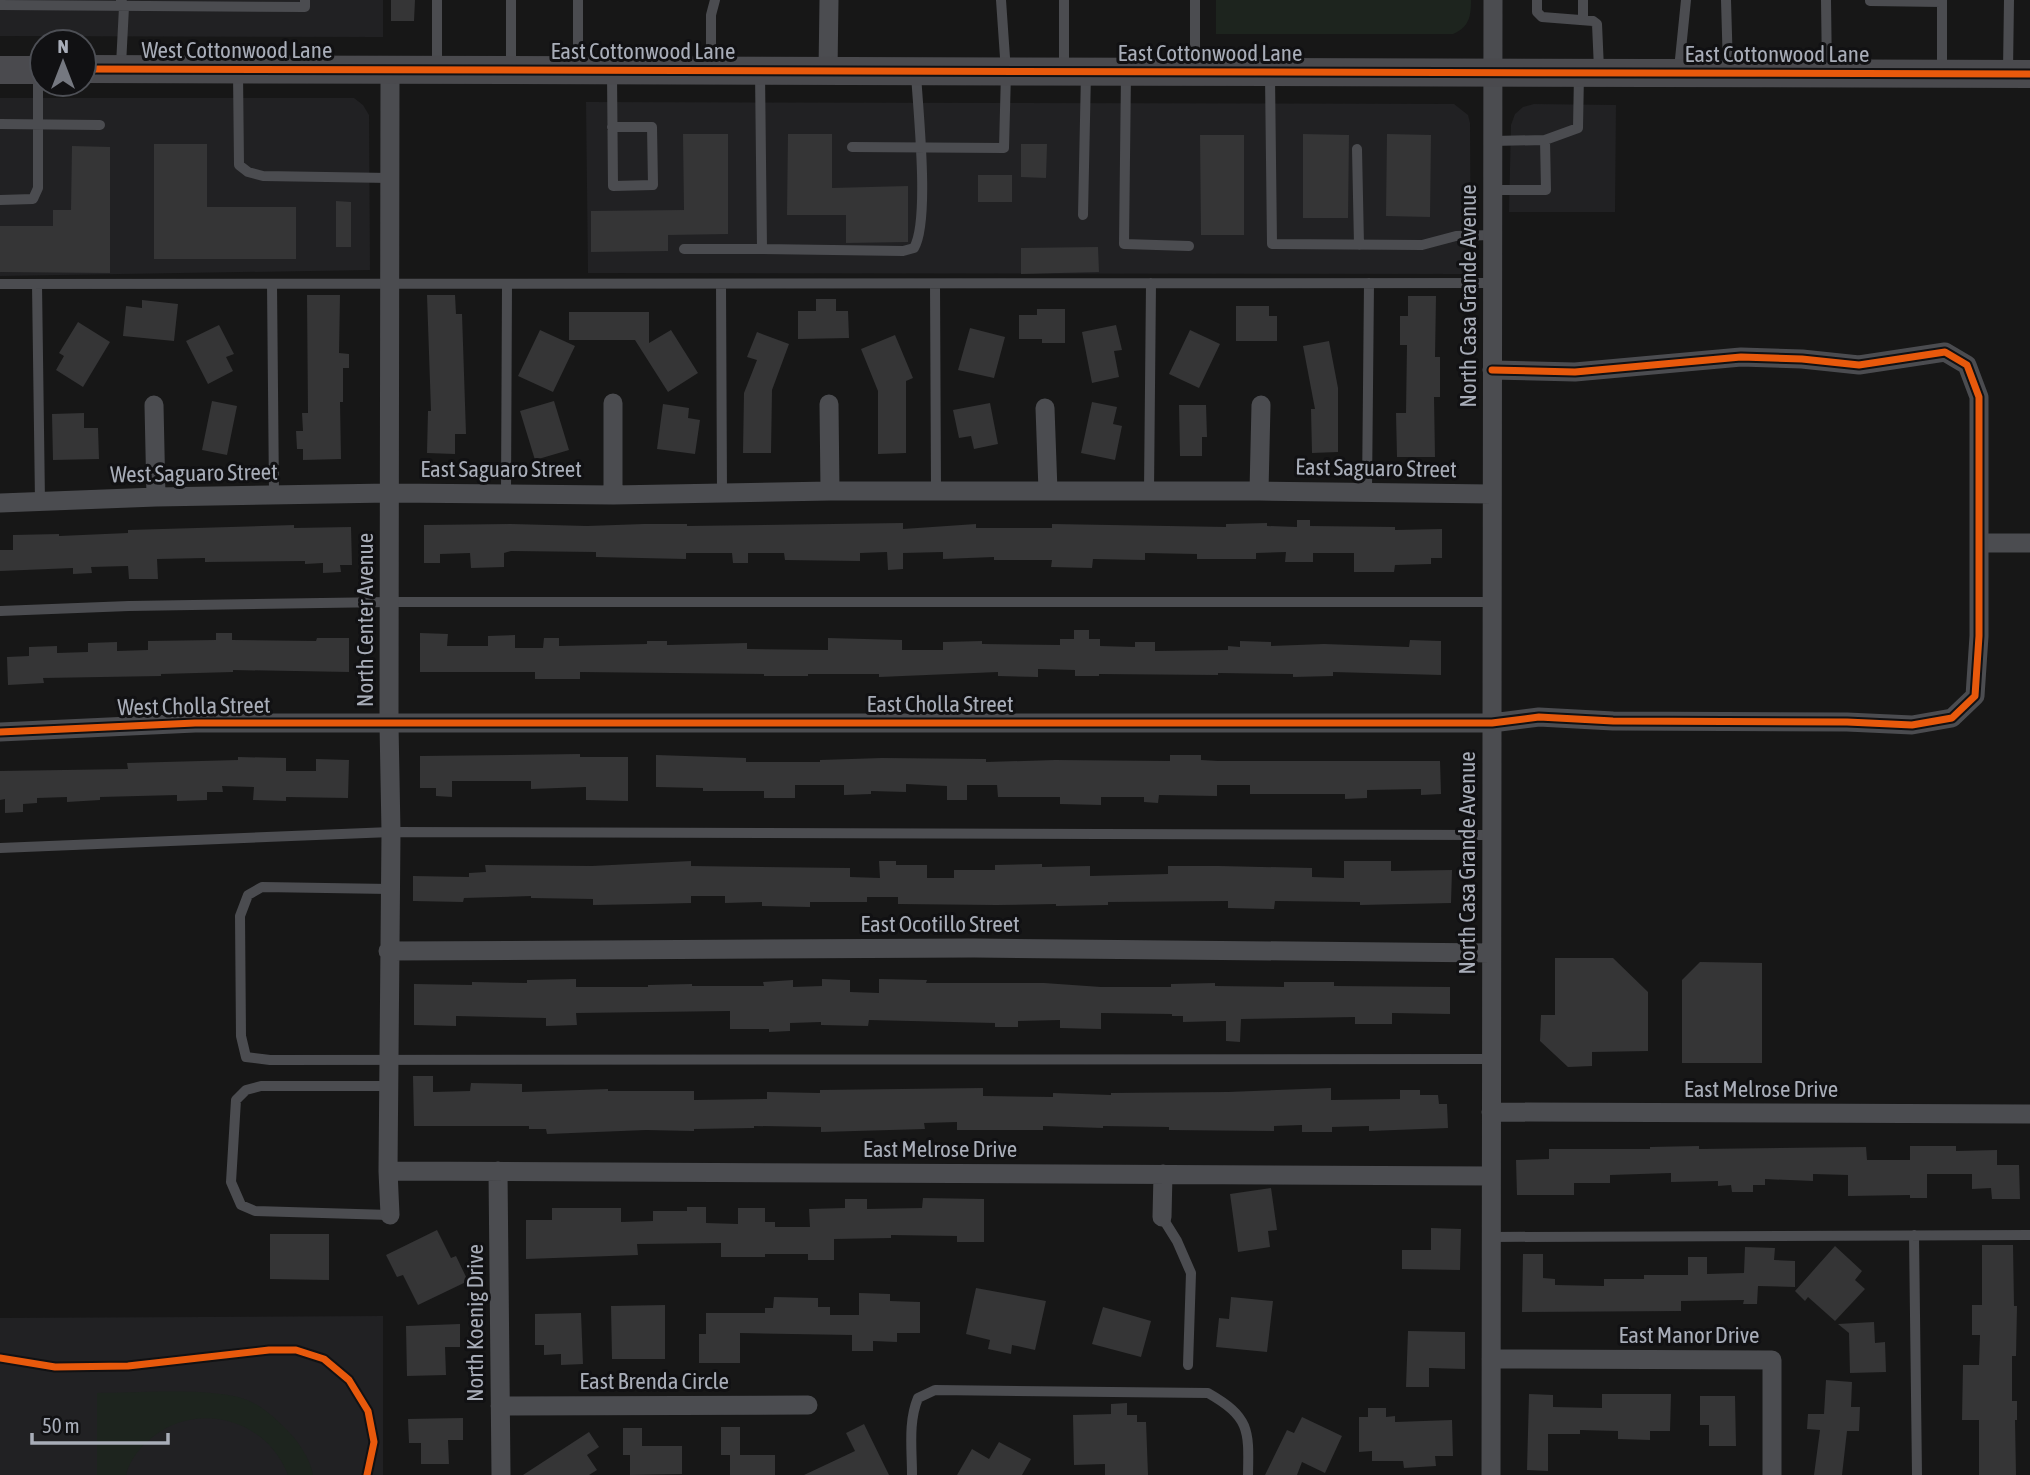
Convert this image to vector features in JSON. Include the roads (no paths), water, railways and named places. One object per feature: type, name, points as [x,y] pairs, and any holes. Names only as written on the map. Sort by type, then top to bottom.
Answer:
[{"type":"main road","points":[[0,70],[28,69]]},
{"type":"main road","name":"West Cottonwood Lane","points":[[98,69],[390,69]]},
{"type":"main road","name":"East Cottonwood Lane","points":[[390,69],[2019,74]]},
{"type":"street","points":[[828,71],[829,0]]},
{"type":"street","name":"North Casa Grande Avenue","points":[[1491,1475],[1493,0]]},
{"type":"street","name":"North Center Avenue","points":[[390,69],[390,1215]]},
{"type":"street","name":"East Cholla Street","points":[[389,724],[1492,723],[1539,717],[1912,725],[1952,718],[1975,696],[1979,636],[1979,397],[1967,365],[1945,352],[1859,365],[1741,357],[1575,372],[1492,370]]},
{"type":"street","name":"East Saguaro Street","points":[[613,403],[613,495]]},
{"type":"street","points":[[830,404],[830,491]]},
{"type":"street","points":[[154,405],[156,497]]},
{"type":"street","points":[[1259,491],[1261,405]]},
{"type":"street","points":[[1045,408],[1048,491]]},
{"type":"street","name":"East Saguaro Street","points":[[389,493],[613,495],[830,491],[1259,491],[1492,494]]},
{"type":"street","name":"West Saguaro Street","points":[[0,503],[389,493]]},
{"type":"street","points":[[1979,543],[2030,543]]},
{"type":"street","name":"West Cholla Street","points":[[0,732],[195,723],[389,724]]},
{"type":"street","name":"East Ocotillo Street","points":[[388,951],[974,948],[1491,953]]},
{"type":"street","name":"East Melrose Drive","points":[[1491,1112],[2030,1114]]},
{"type":"street","name":"East Melrose Drive","points":[[388,1171],[1491,1175]]},
{"type":"street","name":"North Koenig Drive","points":[[498,1171],[501,1475]]},
{"type":"street","points":[[1162,1217],[1163,1174]]},
{"type":"street","name":"East Manor Drive","points":[[1491,1359],[1772,1360],[1772,1475]]},
{"type":"street","name":"East Brenda Circle","points":[[500,1406],[807,1405]]},
{"type":"lane","points":[[0,5],[24,3],[305,7],[305,0]]},
{"type":"lane","points":[[437,0],[437,69]]},
{"type":"lane","points":[[511,0],[511,69]]},
{"type":"lane","points":[[578,0],[578,70]]},
{"type":"lane","points":[[711,70],[711,15],[715,0]]},
{"type":"lane","points":[[852,147],[1003,148],[1006,72],[1001,0]]},
{"type":"lane","points":[[1064,0],[1075,72],[1083,215]]},
{"type":"lane","points":[[1195,0],[1195,72]]},
{"type":"lane","points":[[1493,141],[1545,140],[1578,128],[1597,24],[1593,21],[1542,17],[1537,12],[1537,0]]},
{"type":"lane","points":[[1583,0],[1583,20]]},
{"type":"lane","points":[[1679,73],[1686,0]]},
{"type":"lane","points":[[1726,0],[1728,74]]},
{"type":"lane","points":[[1826,0],[1826,74]]},
{"type":"lane","points":[[2009,0],[2019,74]]},
{"type":"lane","points":[[1870,1],[1942,1],[1942,74]]},
{"type":"lane","points":[[121,69],[122,4]]},
{"type":"lane","points":[[238,69],[239,165],[248,172],[263,176],[390,178]]},
{"type":"lane","points":[[611,70],[613,186],[653,185],[652,127],[612,127]]},
{"type":"lane","points":[[760,71],[762,249]]},
{"type":"lane","points":[[684,249],[903,251],[914,248],[919,240],[921,224],[916,72]]},
{"type":"lane","points":[[1126,72],[1124,244],[1189,246]]},
{"type":"lane","points":[[1270,72],[1272,244],[1422,245],[1456,236],[1492,235]]},
{"type":"lane","points":[[0,200],[33,199],[38,188],[39,98]]},
{"type":"lane","points":[[0,124],[100,125]]},
{"type":"lane","points":[[1492,190],[1546,190],[1545,140]]},
{"type":"lane","points":[[1357,149],[1359,245]]},
{"type":"lane","points":[[1149,491],[1151,283]]},
{"type":"lane","points":[[1367,492],[1369,283]]},
{"type":"lane","points":[[0,284],[1492,283]]},
{"type":"lane","points":[[37,284],[40,502]]},
{"type":"lane","points":[[271,284],[274,495]]},
{"type":"lane","points":[[506,494],[507,284]]},
{"type":"lane","points":[[721,284],[722,493]]},
{"type":"lane","points":[[935,284],[936,491]]},
{"type":"lane","points":[[0,611],[389,601],[1492,602]]},
{"type":"lane","points":[[0,848],[391,832],[1492,835]]},
{"type":"lane","points":[[390,889],[262,887],[248,895],[240,916],[241,1036],[246,1057],[270,1060],[1491,1059]]},
{"type":"lane","points":[[388,1086],[261,1086],[246,1090],[236,1100],[231,1182],[241,1205],[255,1211],[390,1215]]},
{"type":"lane","points":[[1162,1217],[1177,1241],[1191,1273],[1188,1365]]},
{"type":"lane","points":[[1914,1235],[1917,1475]]},
{"type":"lane","points":[[1491,1237],[2030,1235]]},
{"type":"lane","points":[[912,1475],[914,1407],[918,1398],[935,1390],[1208,1393],[1227,1405],[1242,1420],[1249,1433],[1248,1475]]}]
